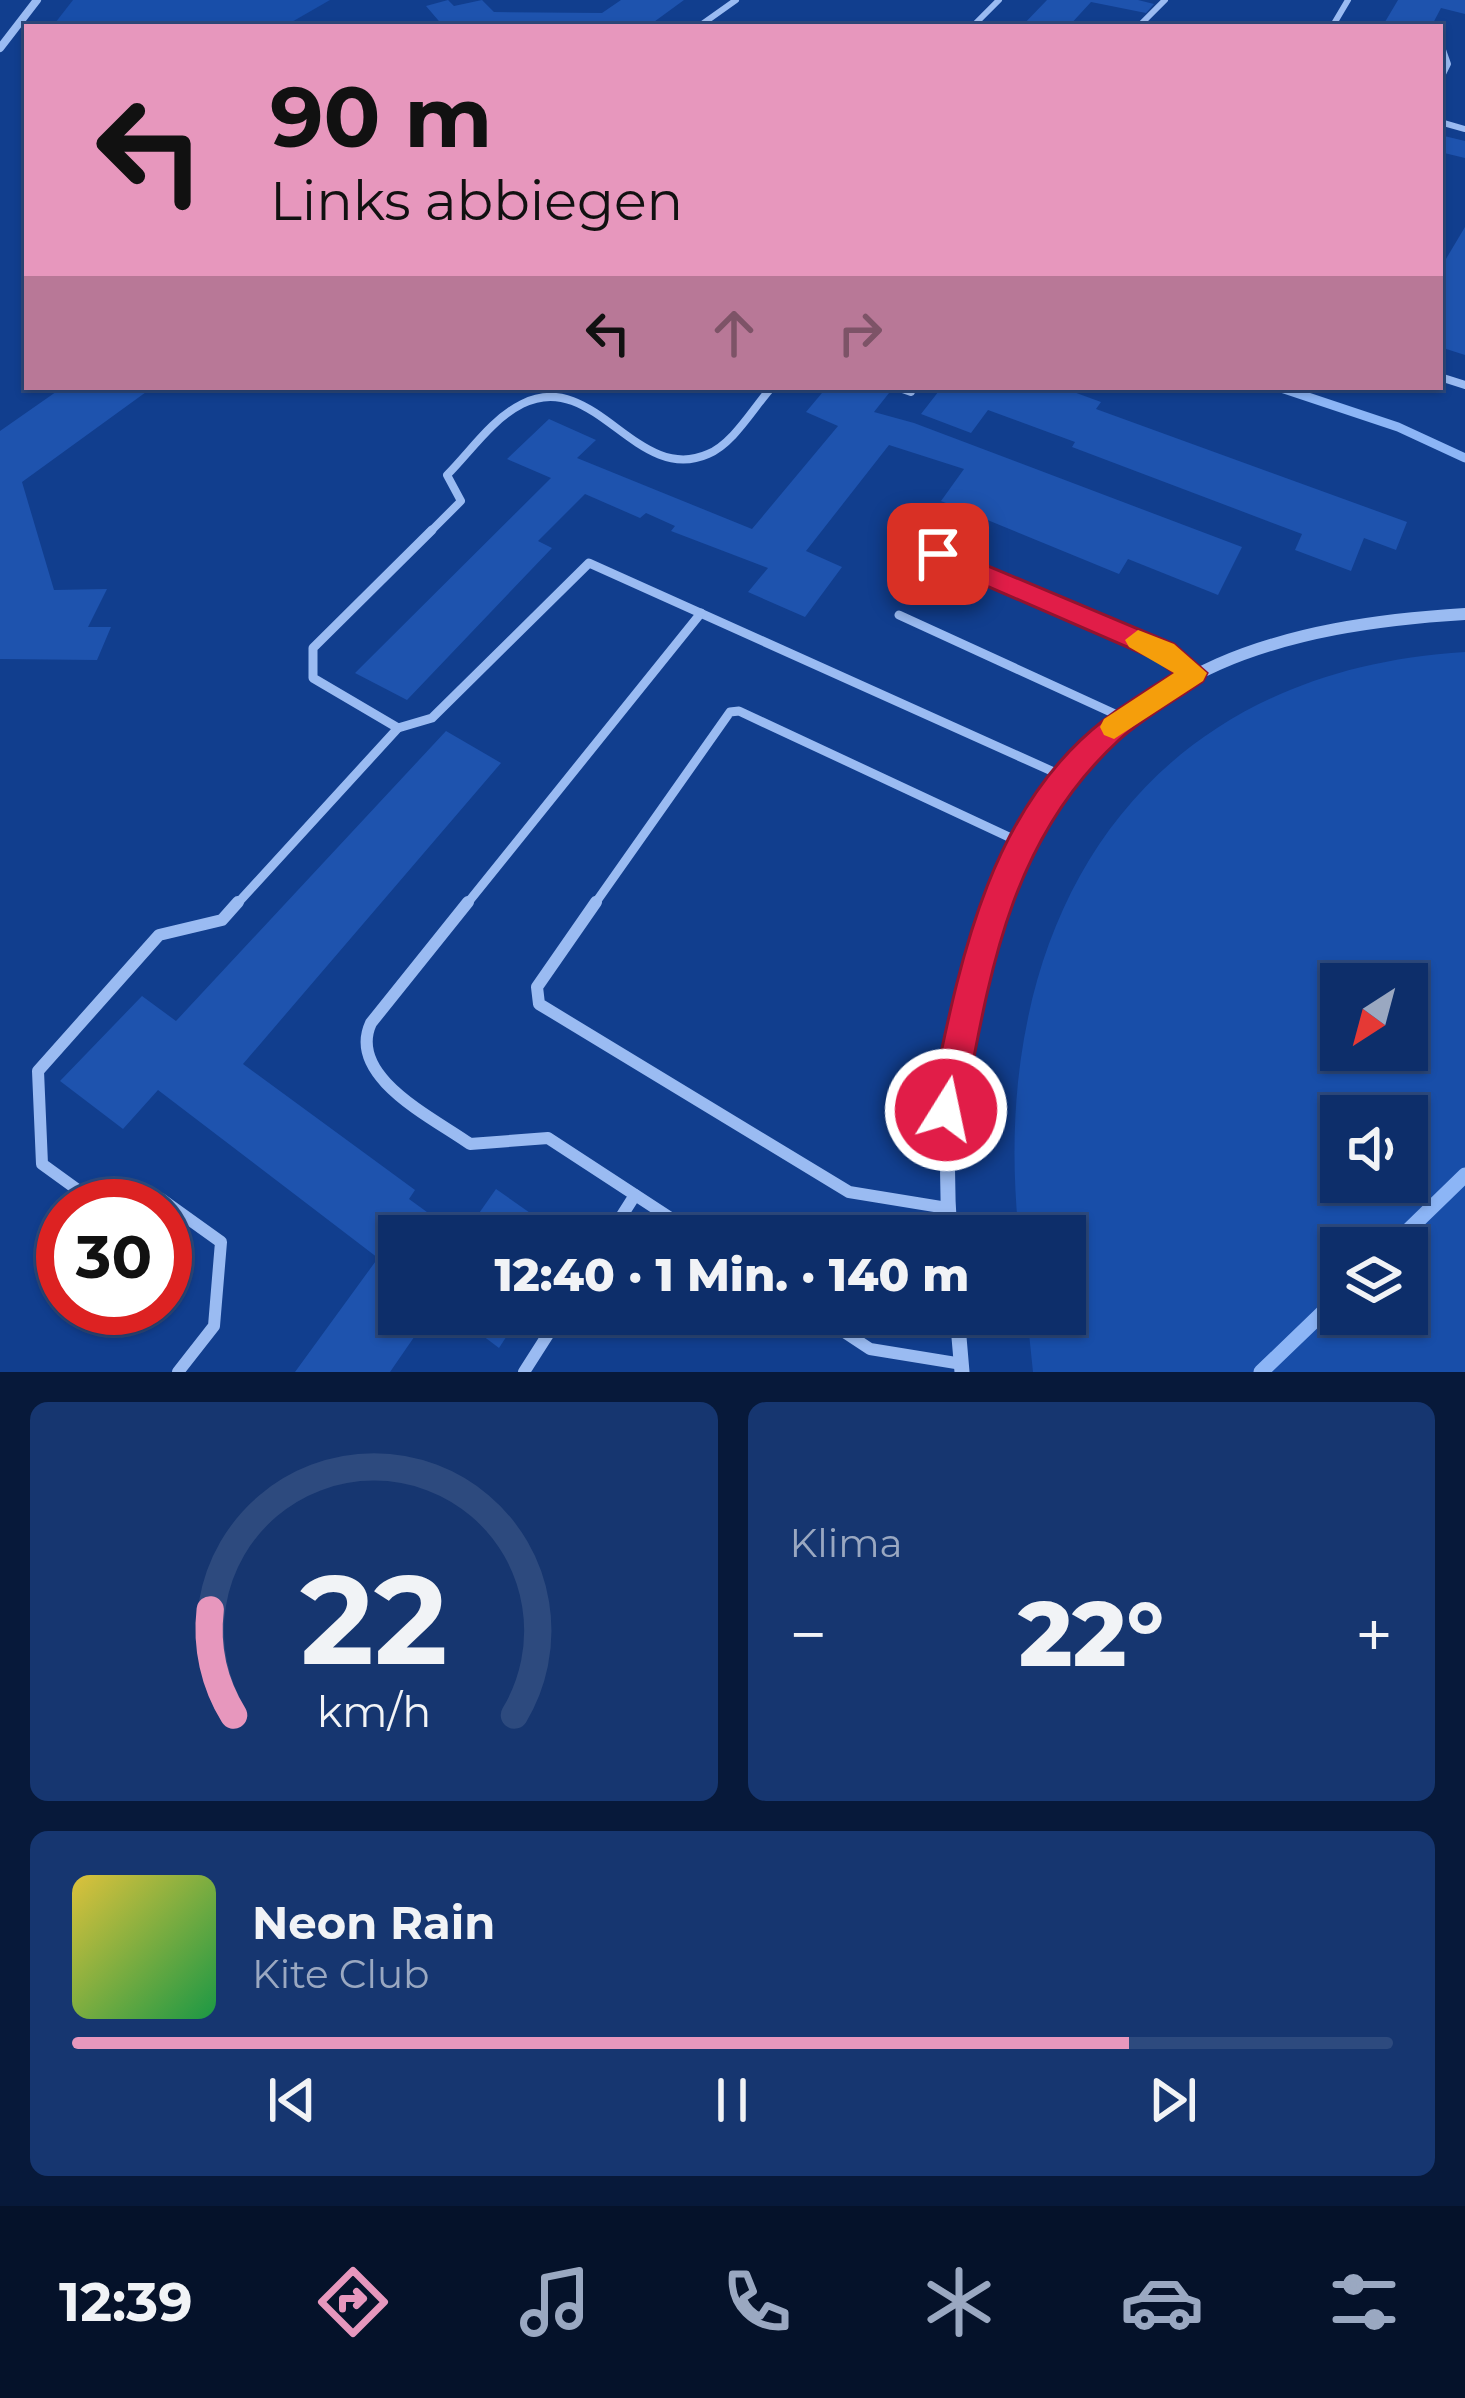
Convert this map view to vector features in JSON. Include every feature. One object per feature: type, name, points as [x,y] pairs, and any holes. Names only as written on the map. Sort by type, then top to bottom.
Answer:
[{"type":"street","points":[[0,47],[37,0]]},
{"type":"street","points":[[948,1215],[946,1110],[978,952],[1024,844],[1065,777],[1126,718],[1194,673],[1304,633],[1414,614],[1465,614]]},
{"type":"street","points":[[959,1335],[962,1368]]},
{"type":"lane","points":[[702,24],[736,0]]},
{"type":"lane","points":[[975,24],[999,0]]},
{"type":"lane","points":[[1141,24],[1165,0]]},
{"type":"lane","points":[[398,728],[313,678],[313,648],[460,501],[447,475],[491,430],[523,402],[559,395],[611,418],[630,442],[674,461],[709,454],[769,390]]},
{"type":"lane","points":[[905,390],[911,392]]},
{"type":"lane","points":[[938,554],[1165,651],[1194,673]]},
{"type":"lane","points":[[63,1179],[42,1164],[38,1071],[159,935],[222,920],[398,728],[432,718],[589,563],[1065,777]]},
{"type":"lane","points":[[666,1215],[548,1138],[470,1144],[380,1076],[362,1044],[371,1023],[701,613]]},
{"type":"lane","points":[[899,615],[1126,718]]},
{"type":"lane","points":[[947,1208],[849,1192],[539,1004],[537,987],[730,712],[740,711],[1024,844]]},
{"type":"lane","points":[[622,1215],[635,1195]]},
{"type":"lane","points":[[178,1372],[214,1326],[221,1242],[192,1221]]},
{"type":"lane","points":[[524,1372],[548,1335]]},
{"type":"lane","points":[[849,1335],[870,1349],[962,1368]]},
{"type":"shaded area","points":[[73,0],[330,0],[288,24],[54,24]]},
{"type":"shaded area","points":[[1465,652],[1465,1372],[1033,1372],[1029,1335],[1086,1335],[1086,1215],[1018,1215],[1015,1123],[1028,1017],[1058,920],[1106,835],[1170,764],[1251,708],[1349,670]]},
{"type":"building","points":[[448,0],[454,6],[482,0],[494,12],[602,13],[621,0],[684,0],[651,24],[441,24],[426,6]]},
{"type":"building","points":[[1047,0],[1154,4],[1146,13],[1091,2],[1071,24],[1024,24]]},
{"type":"building","points":[[1398,0],[1465,0],[1465,14],[1441,8],[1433,24],[1384,24]]},
{"type":"building","points":[[1443,136],[1465,141],[1465,158],[1443,153]]},
{"type":"building","points":[[1465,227],[1465,355],[1443,348],[1443,264]]},
{"type":"building","points":[[59,390],[149,390],[22,482],[54,590],[107,589],[88,627],[111,627],[97,660],[0,659],[0,431]]},
{"type":"building","points":[[824,390],[881,390],[889,393],[874,412],[1242,547],[1218,595],[1128,559],[1119,574],[941,501],[964,469],[889,445],[806,551],[842,567],[805,617],[748,592],[768,568],[671,531],[675,526],[646,513],[640,518],[585,494],[538,541],[552,548],[407,700],[355,673],[551,478],[507,459],[549,419],[596,440],[577,458],[752,529],[838,426],[806,412]]},
{"type":"building","points":[[940,390],[1068,390],[1101,402],[1096,409],[1407,522],[1396,550],[1364,538],[1351,571],[1295,550],[1302,534],[988,410],[971,433],[921,414]]},
{"type":"building","points":[[446,731],[501,763],[243,1064],[415,1190],[409,1199],[431,1215],[378,1215],[378,1258],[158,1090],[123,1129],[60,1081],[142,996],[176,1021]]},
{"type":"building","points":[[496,1189],[533,1215],[478,1215]]},
{"type":"building","points":[[378,1258],[378,1335],[416,1335],[390,1372],[295,1372]]},
{"type":"building","points":[[482,1335],[507,1335],[499,1348]]},
{"type":"waterway","points":[[1287,390],[1398,427],[1465,458]]},
{"type":"waterway","points":[[1412,1227],[1465,1175]]},
{"type":"waterway","points":[[1261,1372],[1320,1315]]},
{"type":"slow traffic","points":[[1114,727],[1194,673],[1165,651],[1138,640]]},
{"type":"route","points":[[938,554],[1165,651],[1194,673],[1112,729],[1065,777],[1037,817],[1006,877],[978,952],[946,1110]]}]
